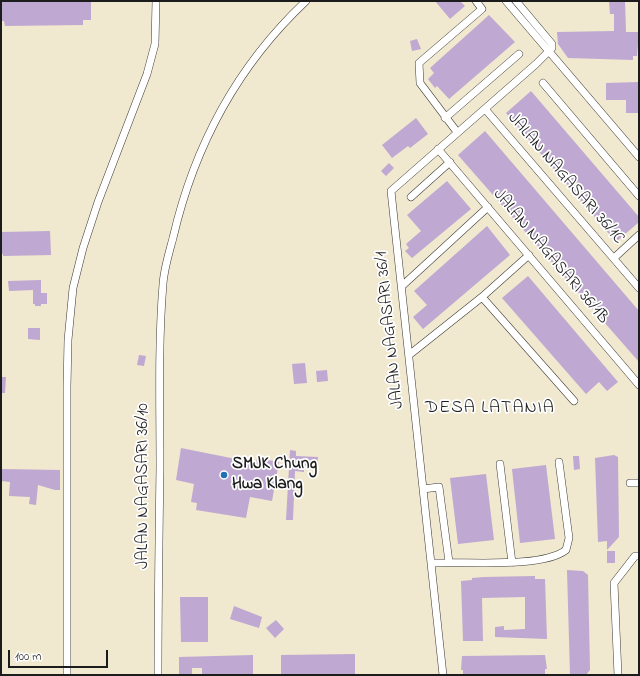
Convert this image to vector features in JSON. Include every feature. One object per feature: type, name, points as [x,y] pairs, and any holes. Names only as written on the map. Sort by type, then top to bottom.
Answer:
[{"type":"street","points":[[67,675],[67,387],[68,340],[73,288],[90,228],[147,74],[155,44],[156,1]]},
{"type":"street","name":"JALAN NAGASARI 36/10","points":[[158,675],[159,401],[163,283],[179,210],[187,185],[206,140],[232,92],[259,52],[306,1]]},
{"type":"street","points":[[457,132],[420,83],[419,63],[482,9],[476,1]]},
{"type":"street","points":[[506,1],[639,157]]},
{"type":"street","points":[[516,1],[552,44],[552,48],[549,52]]},
{"type":"street","name":"JALAN NAGASARI 36/1","points":[[443,675],[391,190],[549,52]]},
{"type":"street","points":[[445,118],[519,54]]},
{"type":"street","points":[[543,83],[639,196]]},
{"type":"street","name":"JALAN NAGASARI 36/1C","points":[[484,109],[639,288]]},
{"type":"street","name":"JALAN NAGASARI 36/1B","points":[[438,149],[639,385]]},
{"type":"street","points":[[411,197],[450,162]]},
{"type":"street","points":[[402,286],[488,207]]},
{"type":"street","points":[[614,258],[639,235]]},
{"type":"street","points":[[409,355],[482,297],[529,255]]},
{"type":"street","points":[[482,297],[574,401]]},
{"type":"street","points":[[431,563],[512,563],[557,557],[566,550],[569,538],[559,462]]},
{"type":"street","points":[[500,464],[512,563]]},
{"type":"street","points":[[630,483],[639,483]]},
{"type":"street","points":[[423,490],[439,487],[449,562]]},
{"type":"street","points":[[618,675],[614,583],[635,556],[639,556]]},
{"type":"building","points":[[1,1],[91,1],[91,20],[83,20],[83,25],[5,26],[4,21],[1,21]]},
{"type":"building","points":[[435,1],[460,1],[465,6],[450,19]]},
{"type":"building","points":[[609,1],[625,1],[626,32],[639,32],[637,56],[633,56],[633,60],[568,58],[558,44],[557,32],[614,31],[614,14],[610,14]]},
{"type":"building","points":[[489,15],[515,42],[449,99],[437,86],[435,88],[428,79],[434,73],[430,68]]},
{"type":"building","points":[[417,39],[421,49],[412,51],[410,41]]},
{"type":"building","points":[[639,82],[639,113],[626,113],[626,100],[606,100],[606,83]]},
{"type":"building","points":[[531,91],[639,217],[639,222],[616,242],[506,113]]},
{"type":"building","points":[[416,118],[428,134],[410,148],[408,146],[392,158],[382,145]]},
{"type":"building","points":[[485,131],[639,311],[639,362],[458,155]]},
{"type":"building","points":[[389,163],[394,168],[386,176],[381,171]]},
{"type":"building","points":[[447,181],[471,209],[412,258],[405,251],[409,248],[406,244],[421,231],[407,215]]},
{"type":"building","points":[[487,226],[510,255],[423,329],[413,317],[427,305],[414,291]]},
{"type":"building","points":[[50,231],[51,255],[3,256],[3,254],[1,254],[1,232]]},
{"type":"building","points":[[528,276],[618,382],[607,391],[599,382],[586,394],[502,298]]},
{"type":"building","points":[[41,280],[41,293],[47,293],[47,304],[35,306],[35,304],[33,304],[33,290],[9,291],[8,281]]},
{"type":"building","points":[[28,328],[40,328],[40,340],[28,339]]},
{"type":"building","points":[[139,355],[146,356],[144,366],[137,365]]},
{"type":"building","points":[[305,363],[307,383],[294,384],[292,364]]},
{"type":"building","points":[[327,370],[328,381],[317,382],[316,371]]},
{"type":"building","points":[[1,377],[6,377],[5,393],[1,393]]},
{"type":"building","points":[[181,448],[256,463],[257,458],[279,462],[272,501],[250,497],[246,518],[196,510],[197,503],[191,502],[194,484],[176,480]]},
{"type":"building","points":[[290,450],[296,451],[296,456],[318,457],[317,467],[304,466],[304,472],[295,471],[293,520],[286,520]]},
{"type":"building","points":[[614,455],[618,457],[619,537],[607,550],[607,541],[598,542],[595,458]]},
{"type":"building","points":[[573,456],[579,456],[580,469],[574,470]]},
{"type":"building","points":[[546,465],[555,539],[520,543],[512,469]]},
{"type":"building","points":[[1,469],[60,470],[60,490],[38,485],[36,505],[29,504],[30,497],[9,496],[10,482],[1,481]]},
{"type":"building","points":[[486,474],[494,540],[458,544],[450,478]]},
{"type":"building","points":[[607,551],[615,551],[615,563],[607,563]]},
{"type":"building","points":[[567,570],[583,571],[588,575],[590,670],[586,675],[570,675]]},
{"type":"building","points":[[535,576],[535,579],[545,579],[547,639],[495,637],[495,627],[504,626],[504,630],[525,629],[525,597],[482,598],[483,641],[463,641],[461,581],[484,577]]},
{"type":"building","points":[[180,597],[208,597],[208,642],[181,642]]},
{"type":"building","points":[[234,606],[262,617],[259,628],[230,619]]},
{"type":"building","points":[[276,620],[284,629],[275,638],[266,628]]},
{"type":"building","points":[[355,654],[355,675],[281,675],[281,655]]},
{"type":"building","points":[[253,655],[253,675],[202,675],[202,668],[192,668],[192,675],[179,675],[179,657]]},
{"type":"building","points":[[545,655],[547,669],[545,669],[545,675],[463,675],[463,670],[461,670],[462,656]]},
{"type":"place","name":"SMJK Chung Hwa Klang","points":[[224,475]]},
{"type":"district","name":"DESA LATANIA","points":[[490,409]]}]
